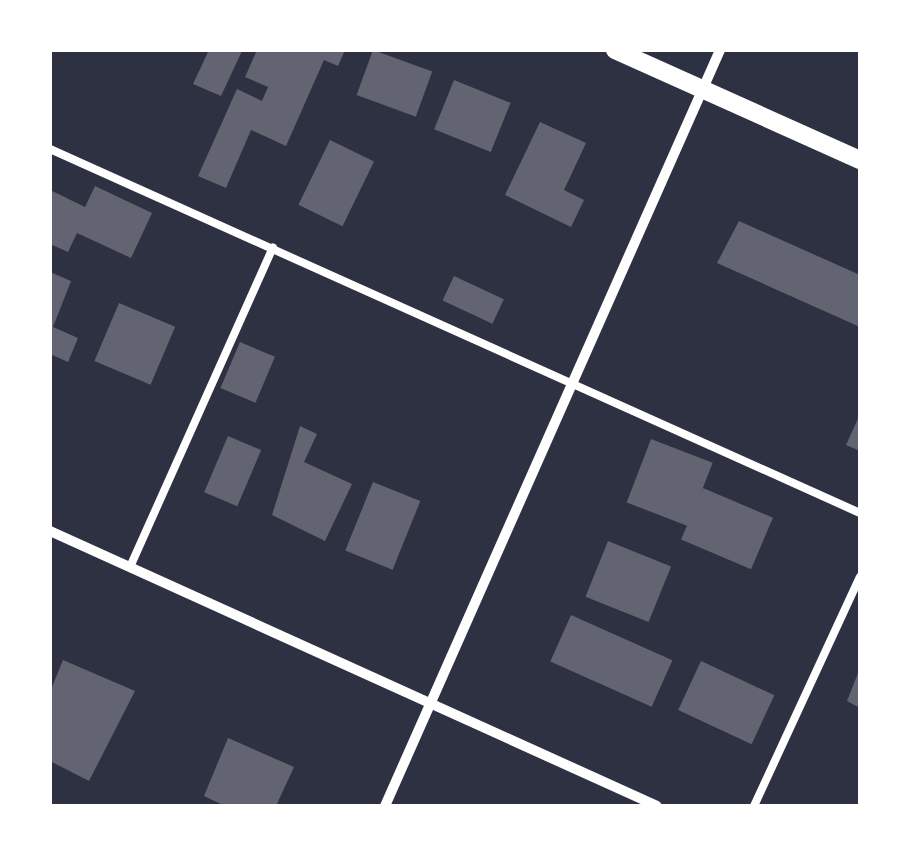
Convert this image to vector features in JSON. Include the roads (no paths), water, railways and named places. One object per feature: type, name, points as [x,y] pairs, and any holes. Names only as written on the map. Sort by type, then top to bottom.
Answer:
[{"type":"street","points":[[615,50],[860,160]]},
{"type":"street","points":[[385,806],[720,50]]},
{"type":"street","points":[[50,531],[657,806]]},
{"type":"lane","points":[[50,149],[575,379],[860,513]]},
{"type":"lane","points":[[130,567],[273,248]]},
{"type":"lane","points":[[754,806],[860,577]]}]
